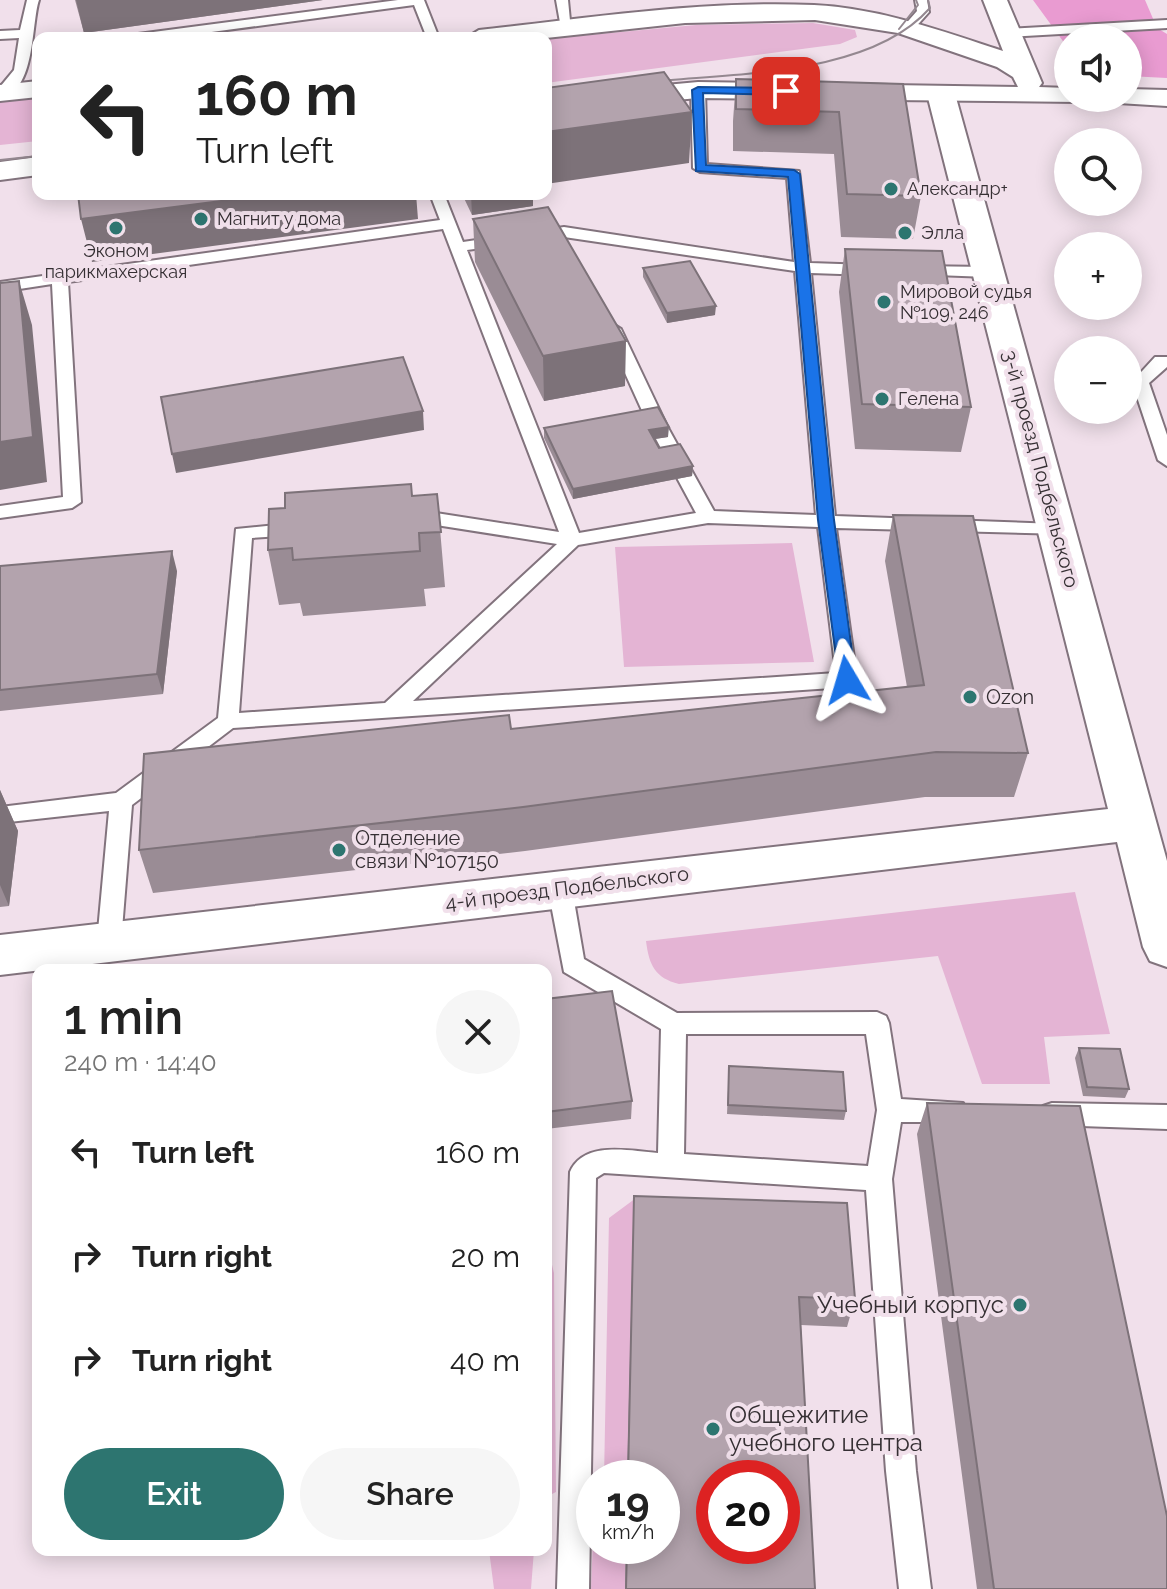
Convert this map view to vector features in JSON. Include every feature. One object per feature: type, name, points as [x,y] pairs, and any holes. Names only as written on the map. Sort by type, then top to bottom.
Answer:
[{"type":"street","points":[[995,0],[1024,75],[1034,89],[1054,95]]},
{"type":"street","points":[[532,32],[759,11],[854,16],[908,28],[960,67],[988,95],[1054,96]]},
{"type":"street","points":[[960,67],[1009,33]]},
{"type":"street","points":[[552,103],[960,67],[1024,75]]},
{"type":"street","name":"3-й проезд Подбельского","points":[[960,67],[988,272],[1167,947]]},
{"type":"street","points":[[988,95],[1018,89],[1024,75]]},
{"type":"street","points":[[1,93],[32,90]]},
{"type":"street","points":[[1142,97],[1167,98]]},
{"type":"street","points":[[0,171],[32,167]]},
{"type":"street","name":"4-й проезд Подбельского","points":[[0,955],[1134,823]]},
{"type":"lane","points":[[1,93],[19,78],[29,33],[26,15],[33,0]]},
{"type":"lane","points":[[562,0],[567,28]]},
{"type":"lane","points":[[908,28],[923,12],[921,0]]},
{"type":"lane","points":[[184,32],[419,1],[431,32]]},
{"type":"lane","points":[[1009,33],[1167,24]]},
{"type":"lane","points":[[0,35],[29,33]]},
{"type":"lane","points":[[0,815],[121,801],[228,721],[847,680],[826,520],[794,174],[700,168],[698,90]]},
{"type":"lane","points":[[440,200],[572,540]]},
{"type":"lane","points":[[0,287],[450,223]]},
{"type":"lane","points":[[458,247],[564,232],[805,268],[988,272]]},
{"type":"lane","points":[[564,232],[577,258]]},
{"type":"lane","points":[[0,512],[72,502],[60,280]]},
{"type":"lane","points":[[604,311],[658,426],[708,517]]},
{"type":"lane","points":[[1167,362],[1161,361],[1140,382],[1167,460]]},
{"type":"lane","points":[[391,522],[436,519],[572,540],[708,517],[1057,530]]},
{"type":"lane","points":[[228,721],[243,533],[317,528]]},
{"type":"lane","points":[[390,711],[572,540]]},
{"type":"lane","points":[[109,942],[121,801]]},
{"type":"lane","points":[[560,889],[573,965],[674,1024],[877,1023],[890,1110],[879,1179],[901,1471],[915,1589]]},
{"type":"lane","points":[[671,1166],[674,1024]]},
{"type":"lane","points":[[890,1110],[978,1112]]},
{"type":"lane","points":[[1022,1113],[1167,1117]]},
{"type":"lane","points":[[573,1589],[583,1172],[601,1161],[879,1179]]},
{"type":"shaded area","points":[[1033,0],[1145,0],[1157,28],[1167,34],[1167,78],[1142,77],[1142,24],[1054,24],[1054,29]]},
{"type":"shaded area","points":[[813,23],[855,30],[857,37],[840,44],[552,82],[552,38],[696,25]]},
{"type":"shaded area","points":[[32,99],[32,142],[0,145],[0,102]]},
{"type":"shaded area","points":[[792,543],[814,662],[624,667],[615,547]]},
{"type":"shaded area","points":[[1075,892],[1110,1034],[1044,1037],[1050,1084],[982,1084],[938,956],[679,984],[664,978],[655,969],[646,941]]},
{"type":"shaded area","points":[[636,1198],[809,1202],[639,1460],[604,1460],[609,1218]]},
{"type":"shaded area","points":[[552,1265],[554,1273],[556,1492],[552,1494]]},
{"type":"shaded area","points":[[490,1556],[534,1556],[531,1589],[494,1589]]},
{"type":"shaded area","points":[[592,1564],[626,1564],[625,1589],[591,1589]]},
{"type":"building","points":[[664,72],[692,112],[552,131],[552,87]]},
{"type":"building","points":[[736,79],[903,84],[921,196],[847,194],[839,112],[736,109]]},
{"type":"building","points":[[79,200],[229,200],[81,219]]},
{"type":"building","points":[[548,207],[626,341],[543,356],[473,219]]},
{"type":"building","points":[[845,249],[942,251],[971,407],[862,404]]},
{"type":"building","points":[[690,261],[716,306],[667,313],[643,268]]},
{"type":"building","points":[[19,281],[33,437],[0,442],[0,283]]},
{"type":"building","points":[[403,357],[423,411],[172,454],[161,397]]},
{"type":"building","points":[[658,407],[669,427],[649,430],[659,448],[680,444],[693,466],[573,489],[544,428]]},
{"type":"building","points":[[411,484],[412,496],[437,494],[441,532],[419,533],[420,551],[293,560],[292,548],[268,550],[269,509],[285,508],[285,493]]},
{"type":"building","points":[[893,515],[973,516],[1028,753],[936,752],[523,807],[139,850],[144,754],[509,715],[511,729],[924,685]]},
{"type":"building","points":[[172,551],[157,674],[0,690],[0,566]]},
{"type":"building","points":[[612,991],[632,1101],[552,1111],[552,998]]},
{"type":"building","points":[[1079,1048],[1120,1049],[1129,1089],[1087,1087]]},
{"type":"building","points":[[729,1066],[843,1072],[846,1111],[728,1105]]},
{"type":"building","name":"Учебный корпус","points":[[927,1103],[1080,1106],[1167,1516],[1167,1589],[994,1589]]},
{"type":"building","name":"Общежитие учебного центра","points":[[634,1196],[847,1203],[855,1299],[799,1297],[815,1589],[626,1589],[627,1564],[680,1564],[680,1460],[628,1460]]},
{"type":"tram line","points":[[899,29],[918,5],[916,0]]},
{"type":"tram line","points":[[649,82],[760,73],[837,59],[873,47],[904,30],[930,8],[928,0]]},
{"type":"tram line","points":[[0,160],[32,157]]},
{"type":"place","name":"Александр+","points":[[891,189]]},
{"type":"place","name":"Магнит у дома","points":[[201,219]]},
{"type":"place","name":"Эконом парикмахерская","points":[[116,228]]},
{"type":"place","name":"Элла","points":[[905,233]]},
{"type":"place","name":"Мировой судья №109, 246","points":[[884,302]]},
{"type":"place","name":"Гелена","points":[[882,399]]},
{"type":"place","name":"Ozon","points":[[970,697]]},
{"type":"place","name":"Отделение связи №107150","points":[[339,850]]},
{"type":"place","name":"Учебный корпус","points":[[1020,1305]]},
{"type":"place","name":"Общежитие учебного центра","points":[[713,1429]]},
{"type":"route","points":[[786,91],[698,90],[700,168],[794,174],[826,520],[847,680]]}]
